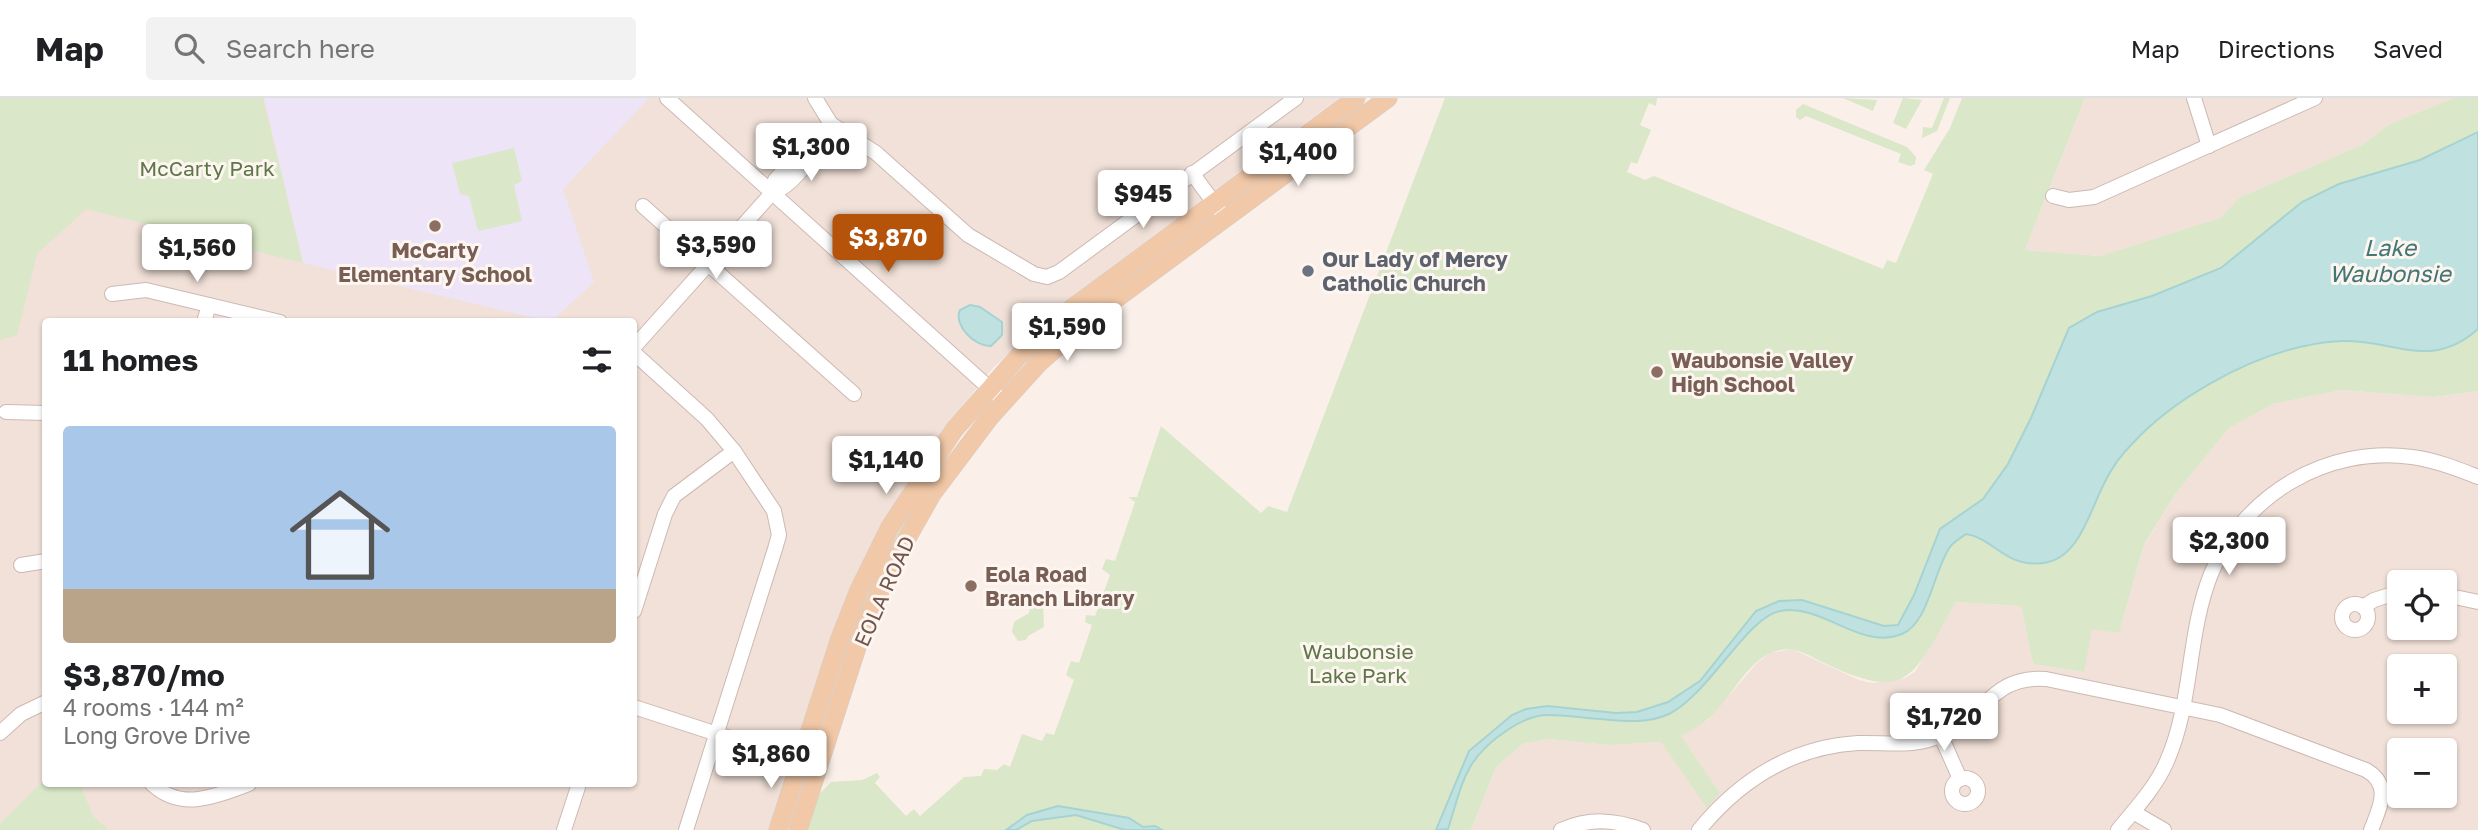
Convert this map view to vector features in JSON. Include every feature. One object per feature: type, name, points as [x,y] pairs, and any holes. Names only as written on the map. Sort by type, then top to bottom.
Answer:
[{"type":"main road","name":"EOLA ROAD","points":[[778,830],[840,638],[868,570],[916,484],[989,388],[1071,309],[1356,98]]},
{"type":"main road","name":"EOLA ROAD","points":[[798,830],[861,635],[889,570],[942,478],[1003,401],[1057,346],[1090,318],[1388,98]]},
{"type":"street","points":[[667,98],[1003,401]]},
{"type":"street","points":[[816,98],[831,124],[876,153],[968,235],[1042,276],[1059,272],[1296,98]]},
{"type":"street","points":[[2194,98],[2209,146]]},
{"type":"street","points":[[2053,196],[2069,200],[2094,197],[2315,98]]},
{"type":"street","points":[[637,344],[772,193],[777,177],[807,145],[813,145],[831,124]]},
{"type":"street","points":[[1192,173],[1224,218]]},
{"type":"street","points":[[643,205],[854,394]]},
{"type":"street","points":[[112,294],[146,290],[263,318]]},
{"type":"street","points":[[205,318],[209,305]]},
{"type":"street","points":[[637,356],[707,419],[734,451],[769,502],[778,522],[779,535],[687,830]]},
{"type":"street","points":[[6,412],[42,413]]},
{"type":"street","points":[[637,602],[665,513],[674,496],[734,451]]},
{"type":"street","points":[[2118,830],[2152,788],[2167,762],[2184,706],[2204,594],[2211,574],[2236,530],[2265,500],[2314,469],[2369,456],[2427,460],[2478,477]]},
{"type":"street","points":[[22,565],[42,562]]},
{"type":"street","points":[[2363,607],[2387,595]]},
{"type":"street","points":[[2457,598],[2478,602]]},
{"type":"street","points":[[1699,830],[1734,792],[1786,759],[1831,746],[1913,743],[1941,736],[1965,720],[1997,690],[2025,678],[2046,679],[2220,715],[2375,775],[2383,792],[2371,830]]},
{"type":"street","points":[[0,733],[21,714],[42,704]]},
{"type":"street","points":[[637,709],[819,767]]},
{"type":"street","points":[[1941,736],[1960,779]]},
{"type":"street","points":[[156,787],[172,798],[190,801],[239,787]]},
{"type":"street","points":[[564,830],[578,787]]},
{"type":"street","points":[[2133,812],[2164,830]]},
{"type":"street","points":[[1561,830],[1597,820],[1622,823],[1643,830]]},
{"type":"shaded area","points":[[0,98],[1339,98],[1074,295],[994,367],[963,405],[922,458],[867,553],[835,627],[769,830],[109,830],[94,817],[81,787],[637,787],[637,318],[42,318],[42,782],[0,823]]},
{"type":"shaded area","name":"McCarty Elementary School","points":[[264,98],[649,98],[563,189],[594,282],[555,318],[534,318],[303,263]]},
{"type":"shaded area","points":[[2085,98],[2455,98],[2388,125],[2362,145],[2240,197],[2220,218],[2102,256],[2025,250]]},
{"type":"shaded area","points":[[2341,390],[2434,397],[2478,391],[2478,830],[1471,830],[1496,767],[1523,744],[1549,739],[1609,745],[1661,742],[1707,807],[1720,793],[1681,736],[1708,720],[1756,664],[1770,653],[1792,649],[1859,680],[1872,683],[1905,678],[1915,672],[1956,602],[2021,606],[2033,664],[2083,672],[2092,628],[2119,633],[2144,546],[2176,493],[2229,428],[2273,404]]},
{"type":"green space","name":"McCarty Park","points":[[0,98],[263,98],[303,263],[86,209],[37,254],[17,335],[0,340]]},
{"type":"green space","name":"Waubonsie Lake Park","points":[[1445,98],[1657,98],[1656,106],[1649,103],[1640,125],[1651,130],[1637,164],[1631,162],[1627,172],[1645,180],[1654,176],[1883,269],[1887,260],[1896,263],[1933,174],[1924,170],[1950,128],[1962,98],[2085,98],[2025,250],[2101,256],[2220,218],[2240,197],[2362,145],[2388,125],[2454,98],[2478,98],[2478,391],[2434,397],[2341,390],[2273,404],[2229,428],[2176,493],[2144,545],[2119,633],[2092,629],[2084,672],[2033,664],[2021,606],[1956,602],[1918,665],[1906,676],[1891,681],[1873,681],[1850,674],[1796,651],[1786,649],[1768,654],[1749,670],[1717,711],[1681,736],[1720,793],[1707,808],[1661,742],[1609,745],[1549,739],[1523,744],[1496,767],[1471,830],[806,830],[819,794],[831,782],[862,780],[877,773],[880,777],[875,783],[906,816],[914,809],[920,816],[964,777],[981,776],[984,769],[997,770],[1004,764],[1010,767],[1022,734],[1042,741],[1046,733],[1054,735],[1074,680],[1066,675],[1071,661],[1079,663],[1092,625],[1085,622],[1086,615],[1095,616],[1110,575],[1102,569],[1106,559],[1115,561],[1135,502],[1128,497],[1137,497],[1161,426],[1261,513],[1268,506],[1287,512]]},
{"type":"green space","points":[[1843,98],[1877,100],[1873,111]]},
{"type":"green space","points":[[1903,98],[1922,100],[1906,129],[1893,123]]},
{"type":"green space","points":[[1944,98],[1950,98],[1937,131],[1922,138],[1923,127],[1932,128]]},
{"type":"green space","points":[[1803,104],[1907,147],[1916,157],[1915,164],[1910,166],[1898,162],[1901,154],[1806,116],[1800,120],[1796,117],[1796,110]]},
{"type":"green space","points":[[514,148],[522,181],[514,185],[522,221],[478,231],[469,196],[460,194],[452,163]]},
{"type":"green space","points":[[928,481],[843,669],[841,669],[864,595]]},
{"type":"green space","points":[[1039,599],[1043,605],[1044,627],[1026,640],[1018,641],[1012,632],[1014,622],[1029,613],[1032,600]]},
{"type":"green space","points":[[42,782],[42,787],[81,787],[94,817],[109,830],[0,830],[0,823]]},
{"type":"water","name":"Lake Waubonsie","points":[[2478,132],[2478,329],[2461,342],[2429,351],[2362,342],[2327,342],[2255,361],[2188,397],[2148,428],[2118,460],[2076,541],[2067,552],[2056,559],[2043,563],[2019,561],[1966,534],[1950,547],[1919,619],[1902,634],[1886,638],[1871,636],[1811,614],[1796,610],[1780,611],[1767,616],[1754,627],[1699,690],[1669,714],[1635,721],[1548,715],[1523,721],[1494,740],[1474,761],[1462,784],[1448,829],[1436,830],[1469,751],[1512,715],[1526,709],[1547,706],[1616,713],[1637,712],[1668,702],[1700,681],[1756,611],[1779,601],[1802,600],[1884,626],[1898,625],[1914,595],[1940,529],[1983,499],[2008,464],[2031,418],[2069,328],[2097,312],[2152,296],[2221,268],[2302,202],[2339,184],[2420,160]]},
{"type":"water","points":[[970,305],[980,307],[1002,322],[1002,335],[991,346],[978,343],[963,328],[960,310]]},
{"type":"water","points":[[1058,806],[1129,818],[1143,827],[1155,826],[1162,830],[1125,830],[1076,815],[1032,821],[1016,830],[1006,830],[1027,815]]},
{"type":"place","name":"McCarty Elementary School","points":[[435,226]]},
{"type":"place","name":"Our Lady of Mercy Catholic Church","points":[[1308,271]]},
{"type":"place","name":"Waubonsie Valley High School","points":[[1657,372]]},
{"type":"place","name":"Eola Road Branch Library","points":[[971,586]]}]
